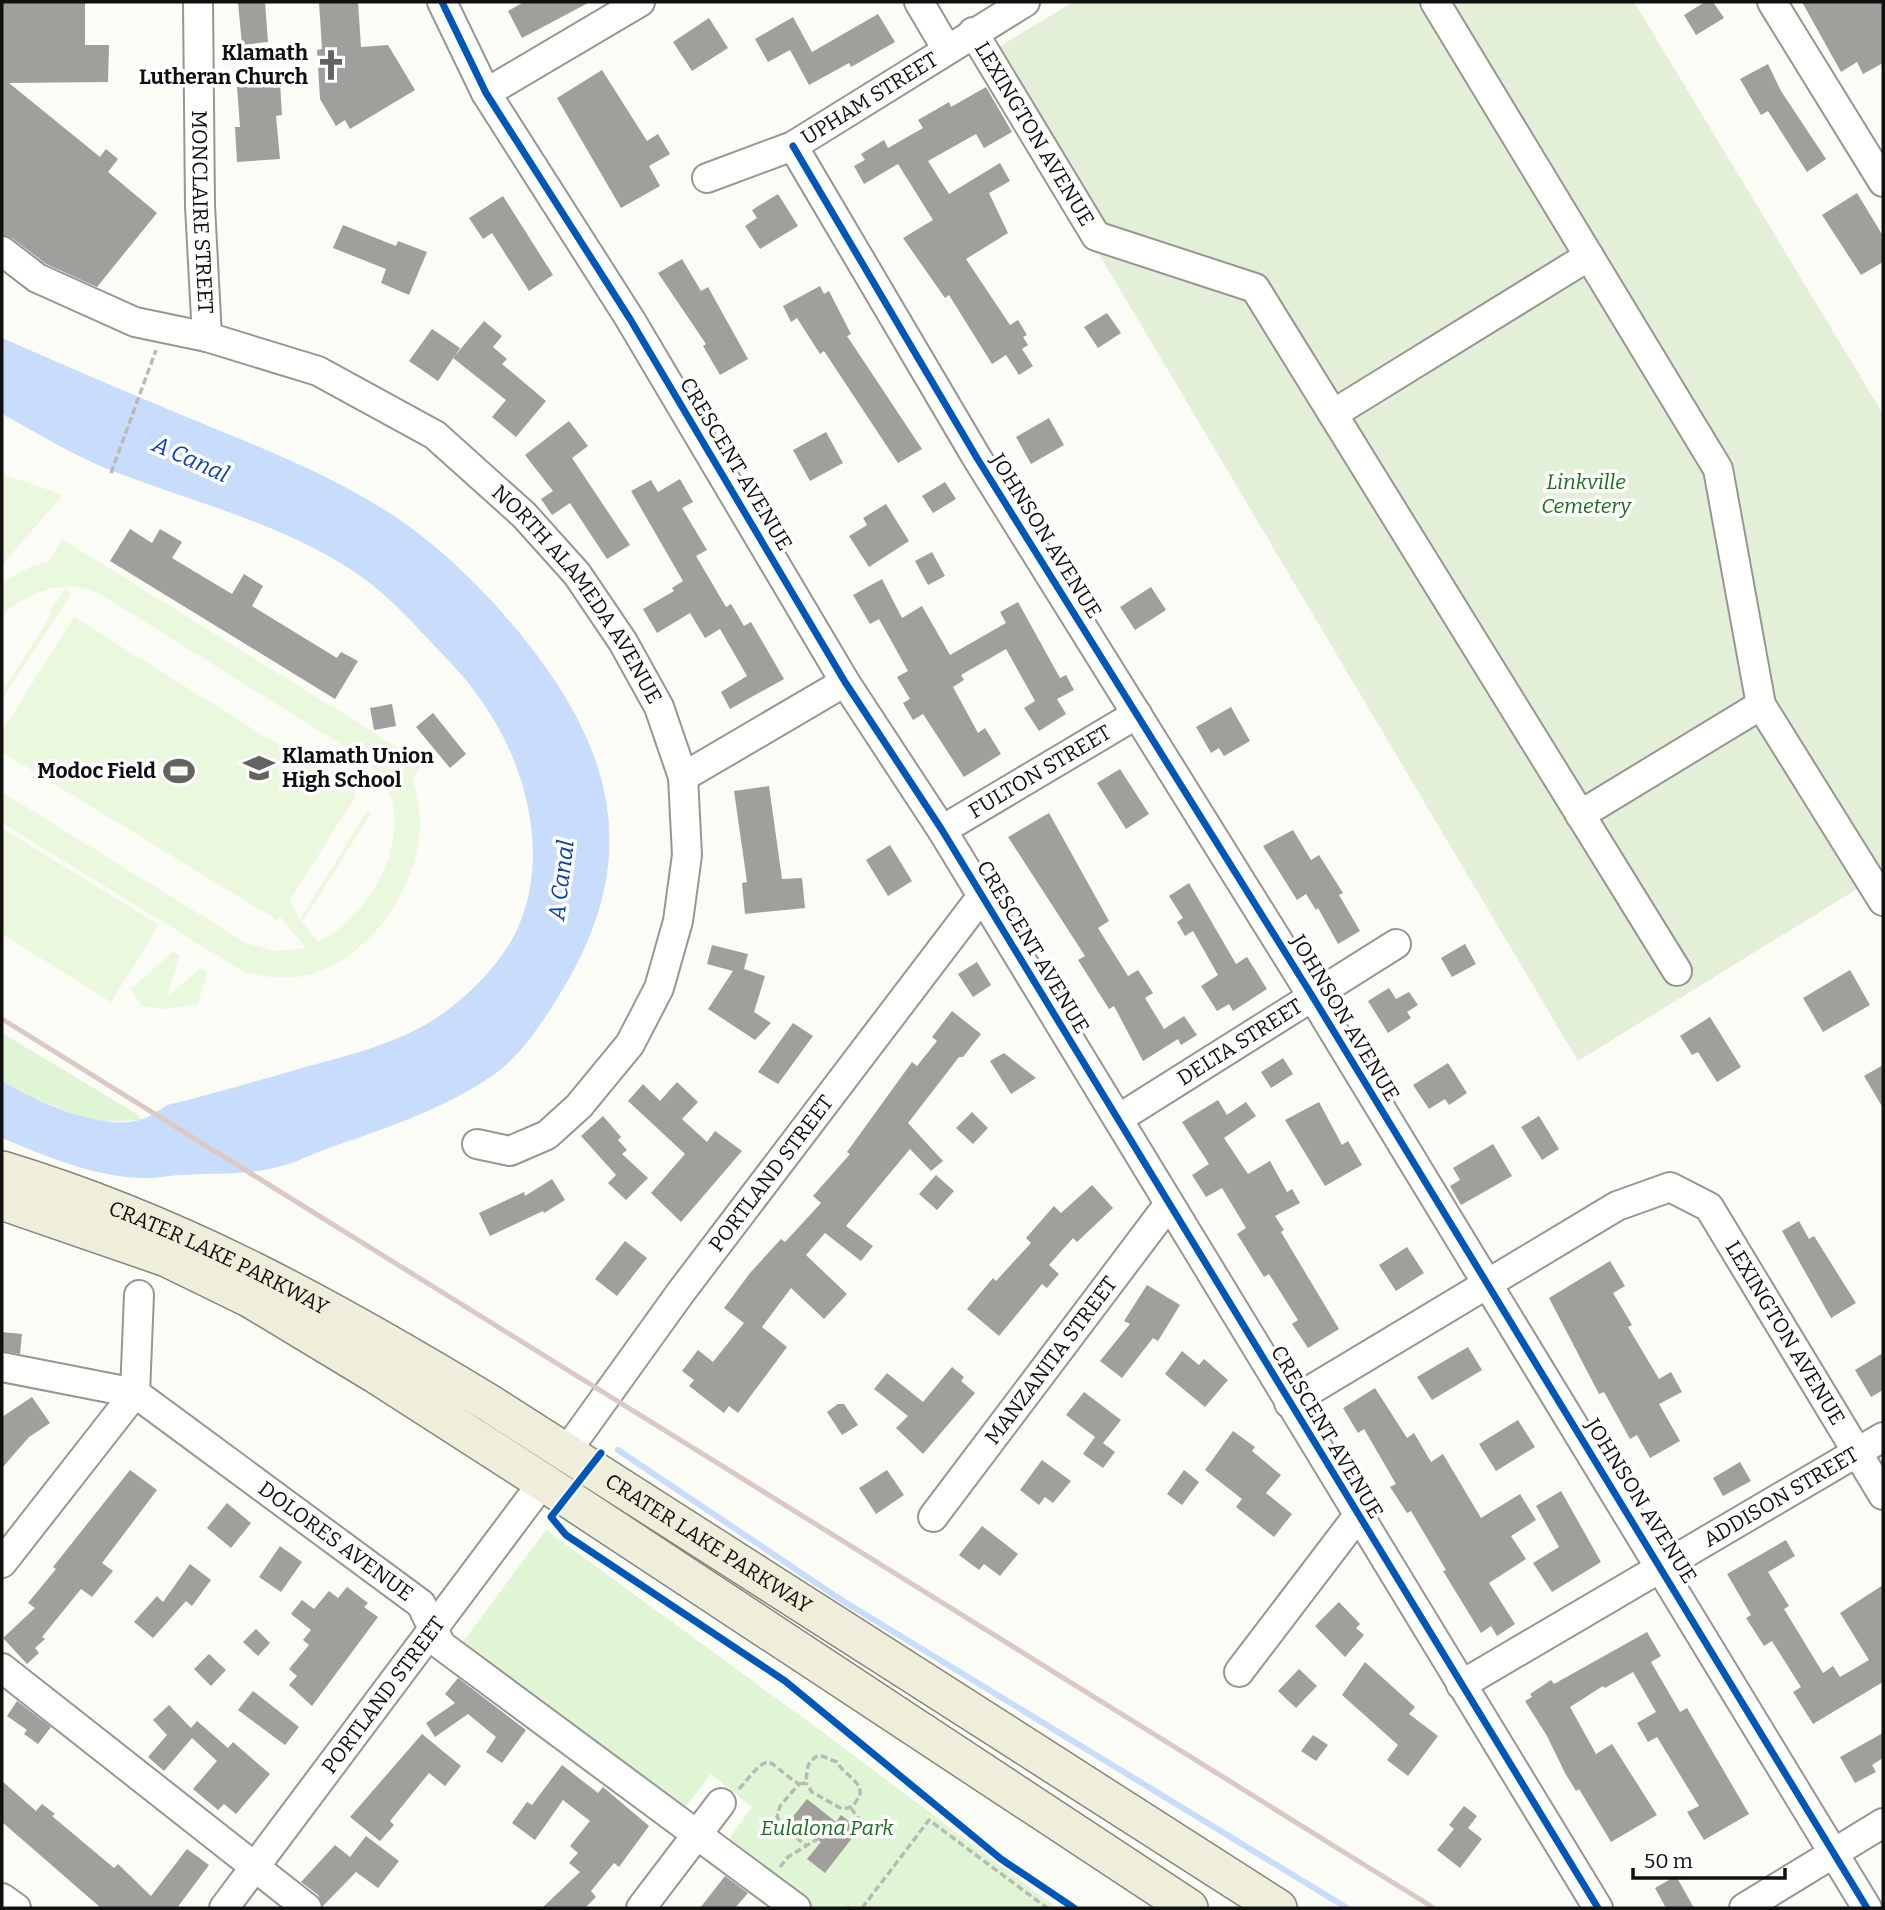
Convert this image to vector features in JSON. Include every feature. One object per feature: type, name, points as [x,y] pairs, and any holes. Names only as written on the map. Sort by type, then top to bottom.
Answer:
[{"type":"main road","name":"CRATER LAKE PARKWAY","points":[[2,1170],[63,1189],[173,1230],[374,1334],[566,1452],[1278,1908]]},
{"type":"main road","name":"CRATER LAKE PARKWAY","points":[[2,1201],[167,1258],[249,1298],[375,1374],[543,1482],[1189,1908]]},
{"type":"main road","points":[[375,1374],[477,1418],[547,1459],[556,1459],[566,1452]]},
{"type":"street","name":"MONCLAIRE STREET","points":[[198,2],[200,206],[206,337]]},
{"type":"street","name":"CRESCENT AVENUE","points":[[442,2],[486,93],[630,319],[845,682],[942,830],[1357,1517],[1598,1908]]},
{"type":"street","points":[[486,93],[640,2]]},
{"type":"street","points":[[919,2],[946,48]]},
{"type":"street","name":"UPHAM STREET","points":[[707,178],[793,146],[946,48],[1025,2]]},
{"type":"street","points":[[1436,2],[1718,469],[1761,705],[1883,901]]},
{"type":"street","points":[[1772,2],[1883,182]]},
{"type":"street","name":"LEXINGTON AVENUE","points":[[973,32],[1096,236],[1255,288],[1333,414]]},
{"type":"street","name":"JOHNSON AVENUE","points":[[793,146],[977,458],[1311,994],[1867,1908]]},
{"type":"street","name":"NORTH ALAMEDA AVENUE","points":[[2,251],[37,278],[135,322],[206,337],[318,371],[435,435],[524,515],[577,574],[623,642],[659,707],[683,777],[687,855],[678,921],[659,988],[630,1044],[579,1105],[547,1135],[510,1151],[477,1144]]},
{"type":"street","points":[[1589,256],[1333,414],[1677,971]]},
{"type":"street","points":[[683,777],[845,682]]},
{"type":"street","points":[[1580,815],[1761,705]]},
{"type":"street","name":"FULTON STREET","points":[[942,830],[1137,714]]},
{"type":"street","name":"PORTLAND STREET","points":[[566,1452],[689,1281],[982,896]]},
{"type":"street","name":"DELTA STREET","points":[[1118,1119],[1311,994],[1396,944]]},
{"type":"street","name":"LEXINGTON AVENUE","points":[[1487,1283],[1617,1206],[1670,1187],[1709,1207],[1883,1495]]},
{"type":"street","name":"MANZANITA STREET","points":[[933,1517],[1169,1204]]},
{"type":"street","points":[[1289,1403],[1487,1283]]},
{"type":"street","points":[[2,1563],[135,1393],[139,1295]]},
{"type":"street","name":"DOLORES AVENUE","points":[[2,1367],[135,1393],[421,1604],[442,1645],[796,1908]]},
{"type":"street","name":"ADDISON STREET","points":[[1461,1685],[1883,1437]]},
{"type":"street","name":"PORTLAND STREET","points":[[224,1908],[543,1482]]},
{"type":"street","points":[[1239,1672],[1357,1517]]},
{"type":"street","points":[[2,1668],[307,1908]]},
{"type":"street","points":[[641,1908],[721,1803]]},
{"type":"street","points":[[1744,1908],[1883,1823]]},
{"type":"street","points":[[2,1898],[16,1908]]},
{"type":"path","points":[[111,473],[143,393],[157,348]]},
{"type":"path","points":[[819,1755],[837,1762],[840,1770],[853,1779],[860,1789],[860,1797],[851,1808],[842,1810],[811,1792],[806,1783],[810,1759],[819,1755]]},
{"type":"path","points":[[721,1803],[762,1764],[771,1762],[781,1767],[799,1784]]},
{"type":"path","points":[[806,1783],[799,1784],[780,1806],[778,1816],[785,1828],[807,1846]]},
{"type":"path","points":[[851,1808],[859,1819]]},
{"type":"path","points":[[862,1908],[929,1820],[1046,1908]]},
{"type":"path","points":[[765,1885],[788,1857],[818,1838]]},
{"type":"green space","name":"Linkville Cemetery","points":[[1073,2],[1634,2],[1883,414],[1883,873],[1578,1061],[982,57]]},
{"type":"green space","points":[[2,474],[63,495],[2,565]]},
{"type":"green space","name":"Modoc Field","points":[[62,539],[423,763],[412,780],[419,809],[419,839],[412,869],[399,898],[382,924],[360,946],[335,964],[308,975],[292,977],[244,972],[2,823],[2,792],[246,943],[275,951],[306,948],[280,917],[277,920],[2,752],[2,731],[74,617],[357,794],[290,900],[297,915],[318,942],[335,932],[365,901],[378,883],[393,842],[392,801],[382,779],[366,760],[102,595],[75,587],[49,589],[25,599],[2,615],[2,582],[32,566],[48,562]]},
{"type":"green space","points":[[64,589],[71,594],[2,699],[2,693]]},
{"type":"green space","points":[[367,811],[371,813],[304,920],[301,918]]},
{"type":"green space","points":[[2,828],[159,925],[111,1002],[2,934]]},
{"type":"green space","points":[[173,952],[180,955],[167,997],[201,968],[207,972],[198,1004],[163,1009],[142,1006],[131,989]]},
{"type":"green space","points":[[2,1033],[135,1113],[142,1120],[94,1122],[23,1094],[2,1081]]},
{"type":"green space","name":"Eulalona Park","points":[[546,1530],[1057,1908],[810,1908],[726,1843],[752,1807],[711,1774],[682,1811],[460,1646]]},
{"type":"water","name":"A Canal","points":[[2,338],[290,461],[364,497],[388,512],[431,543],[493,602],[529,644],[571,707],[591,748],[604,788],[609,829],[607,870],[598,912],[582,954],[538,1028],[523,1048],[477,1086],[392,1126],[288,1164],[254,1172],[124,1177],[70,1164],[2,1138],[2,1081],[70,1113],[109,1122],[127,1122],[146,1118],[167,1105],[360,1052],[415,1030],[460,1000],[500,958],[521,920],[533,864],[528,806],[520,777],[496,724],[463,676],[401,610],[347,567],[289,536],[105,468],[2,414]]},
{"type":"building","points":[[2,2],[85,2],[85,45],[109,45],[108,82],[9,83],[100,157],[106,149],[118,159],[108,172],[157,213],[97,287],[46,264],[12,238],[2,235]]},
{"type":"building","points":[[238,2],[265,2],[268,42],[242,45]]},
{"type":"building","name":"Klamath Lutheran Church","points":[[319,2],[358,2],[361,47],[388,45],[415,90],[350,129],[345,120],[336,126],[320,99],[317,50],[322,49]]},
{"type":"building","points":[[524,2],[590,2],[522,38],[508,11]]},
{"type":"building","points":[[1705,2],[1713,2],[1724,18],[1696,35],[1684,15]]},
{"type":"building","points":[[1802,2],[1883,2],[1883,63],[1863,74],[1857,62],[1841,72]]},
{"type":"building","points":[[878,14],[895,42],[851,67],[849,63],[809,85],[790,50],[768,62],[755,39],[793,17],[812,52]]},
{"type":"building","points":[[709,18],[728,48],[692,71],[673,42]]},
{"type":"building","points":[[1768,64],[1781,91],[1826,159],[1807,172],[1768,111],[1761,115],[1740,79]]},
{"type":"building","points":[[602,70],[647,141],[658,134],[670,154],[649,166],[660,186],[621,208],[557,98]]},
{"type":"building","points":[[280,83],[282,115],[276,116],[280,159],[237,162],[235,127],[240,127],[237,87]]},
{"type":"building","points":[[986,87],[1012,132],[984,148],[976,134],[928,161],[949,194],[1000,163],[1010,181],[989,193],[1008,233],[966,259],[1010,325],[1018,320],[1027,335],[1023,337],[1028,345],[1022,349],[1033,366],[1019,375],[1006,355],[992,364],[949,295],[945,298],[903,238],[933,220],[898,164],[864,184],[854,166],[865,160],[861,154],[884,140],[888,148],[923,128],[918,120],[949,102],[951,107]]},
{"type":"building","points":[[1857,193],[1883,236],[1883,262],[1861,275],[1822,215]]},
{"type":"building","points":[[778,194],[798,226],[760,249],[745,226],[757,218],[752,210]]},
{"type":"building","points":[[503,196],[553,275],[529,291],[492,233],[483,239],[469,218]]},
{"type":"building","points":[[343,225],[396,246],[398,241],[427,252],[409,295],[381,283],[386,269],[333,248]]},
{"type":"building","points":[[682,259],[701,291],[708,287],[748,359],[720,375],[703,346],[706,344],[658,273]]},
{"type":"building","points":[[820,286],[824,294],[829,291],[851,334],[847,336],[922,449],[898,463],[824,351],[820,354],[797,318],[791,322],[783,306]]},
{"type":"building","points":[[1107,313],[1121,333],[1098,348],[1084,327]]},
{"type":"building","points":[[484,321],[502,336],[493,347],[507,359],[502,364],[546,401],[516,437],[492,417],[506,400],[453,358]]},
{"type":"building","points":[[432,329],[460,348],[438,381],[409,361]]},
{"type":"building","points":[[1049,418],[1064,445],[1031,464],[1016,437]]},
{"type":"building","points":[[569,421],[588,446],[572,458],[630,545],[607,559],[570,503],[552,515],[541,499],[553,491],[525,455]]},
{"type":"building","points":[[826,432],[843,463],[810,481],[793,450]]},
{"type":"building","points":[[680,479],[693,502],[682,508],[707,550],[696,556],[726,607],[731,604],[744,626],[751,622],[784,679],[730,709],[721,692],[747,676],[720,629],[705,638],[690,613],[657,633],[643,609],[674,591],[672,588],[683,581],[631,491],[651,480],[658,492]]},
{"type":"building","points":[[945,482],[956,499],[933,513],[922,496]]},
{"type":"building","points":[[886,504],[909,541],[869,567],[849,536],[867,525],[863,518]]},
{"type":"building","points":[[130,529],[152,543],[160,529],[182,542],[172,558],[232,594],[244,574],[263,586],[252,606],[337,658],[341,652],[358,661],[335,699],[110,561]]},
{"type":"building","points":[[932,552],[945,576],[928,585],[915,561]]},
{"type":"building","points":[[882,579],[902,618],[922,606],[950,655],[1006,623],[1000,612],[1018,602],[1060,678],[1066,675],[1074,690],[1057,699],[1066,714],[1039,731],[1024,708],[1035,701],[1006,649],[961,675],[964,680],[953,687],[978,733],[985,728],[1001,754],[964,777],[923,714],[913,720],[903,703],[910,699],[897,677],[908,671],[879,619],[870,624],[853,595]]},
{"type":"building","points":[[1151,587],[1166,610],[1135,630],[1120,607]]},
{"type":"building","points":[[392,704],[396,726],[374,730],[370,708]]},
{"type":"building","points":[[1231,707],[1250,741],[1224,756],[1219,748],[1211,753],[1196,727]]},
{"type":"building","points":[[433,713],[466,754],[450,768],[416,727]]},
{"type":"building","points":[[1120,769],[1149,814],[1126,829],[1097,783]]},
{"type":"building","points":[[769,786],[782,879],[802,878],[805,908],[745,914],[742,883],[747,882],[734,791]]},
{"type":"building","points":[[1049,813],[1109,921],[1098,928],[1128,976],[1138,970],[1153,993],[1145,998],[1164,1029],[1184,1016],[1197,1035],[1181,1045],[1178,1039],[1143,1061],[1114,1006],[1109,1009],[1078,960],[1085,956],[1008,837]]},
{"type":"building","points":[[1293,830],[1311,860],[1319,855],[1343,893],[1339,895],[1360,931],[1338,944],[1318,908],[1316,910],[1306,894],[1297,900],[1263,846]]},
{"type":"building","points":[[890,845],[912,881],[888,896],[866,860]]},
{"type":"building","points":[[1189,883],[1236,964],[1247,957],[1267,989],[1233,1011],[1229,1004],[1217,1011],[1201,986],[1218,975],[1193,931],[1185,936],[1177,922],[1183,918],[1169,896]]},
{"type":"building","points":[[1465,944],[1476,964],[1452,977],[1441,958]]},
{"type":"building","points":[[712,945],[748,954],[744,969],[765,976],[754,1012],[771,1023],[755,1040],[708,1009],[733,971],[707,964]]},
{"type":"building","points":[[977,962],[991,985],[973,997],[958,974]]},
{"type":"building","points":[[1850,970],[1870,1005],[1823,1032],[1803,998]]},
{"type":"building","points":[[1389,988],[1396,999],[1409,992],[1418,1005],[1407,1012],[1411,1018],[1388,1033],[1368,1001]]},
{"type":"building","points":[[952,1011],[981,1034],[963,1057],[959,1057],[908,1123],[943,1161],[931,1171],[910,1149],[846,1226],[873,1246],[861,1261],[825,1233],[806,1255],[847,1294],[824,1319],[791,1288],[762,1327],[787,1347],[738,1413],[729,1406],[724,1413],[689,1386],[694,1380],[682,1371],[698,1350],[713,1362],[744,1323],[724,1308],[750,1273],[781,1239],[785,1242],[821,1203],[813,1196],[850,1154],[847,1152],[912,1062],[917,1066],[937,1041],[932,1037]]},
{"type":"building","points":[[1710,1017],[1741,1067],[1717,1082],[1698,1052],[1692,1055],[1680,1036]]},
{"type":"building","points":[[793,1023],[813,1036],[778,1084],[758,1072]]},
{"type":"building","points":[[1004,1053],[1036,1078],[1011,1094],[990,1061]]},
{"type":"building","points":[[1283,1058],[1293,1074],[1271,1088],[1261,1072]]},
{"type":"building","points":[[1448,1063],[1467,1093],[1449,1105],[1445,1099],[1429,1109],[1413,1085]]},
{"type":"building","points":[[1883,1065],[1883,1108],[1864,1076]]},
{"type":"building","points":[[677,1082],[698,1102],[682,1119],[707,1142],[715,1131],[742,1151],[681,1222],[651,1193],[685,1154],[628,1101],[643,1084],[660,1101]]},
{"type":"building","points":[[1218,1100],[1227,1115],[1246,1102],[1256,1116],[1224,1138],[1248,1174],[1270,1161],[1287,1192],[1292,1189],[1300,1203],[1275,1216],[1284,1230],[1281,1232],[1339,1329],[1308,1348],[1292,1324],[1298,1320],[1269,1274],[1264,1277],[1237,1234],[1246,1228],[1222,1188],[1206,1197],[1192,1175],[1209,1164],[1182,1122]]},
{"type":"building","points":[[1319,1102],[1342,1145],[1348,1141],[1362,1165],[1325,1186],[1285,1120]]},
{"type":"building","points":[[972,1112],[988,1128],[973,1144],[956,1128]]},
{"type":"building","points":[[603,1116],[621,1137],[618,1140],[627,1150],[622,1154],[648,1178],[626,1200],[608,1183],[616,1175],[581,1136]]},
{"type":"building","points":[[1539,1116],[1559,1149],[1542,1160],[1521,1127]]},
{"type":"building","points":[[1493,1144],[1512,1176],[1461,1205],[1450,1186],[1460,1180],[1453,1168]]},
{"type":"building","points":[[936,1175],[954,1191],[937,1210],[919,1194]]},
{"type":"building","points":[[552,1179],[565,1200],[544,1213],[543,1211],[490,1236],[479,1213],[524,1192],[525,1196]]},
{"type":"building","points":[[1092,1185],[1113,1208],[1077,1242],[1073,1238],[1049,1265],[1059,1274],[1047,1288],[1042,1284],[999,1336],[967,1309],[993,1278],[996,1281],[1031,1243],[1026,1238],[1054,1206],[1061,1213]]},
{"type":"building","points":[[1799,1221],[1809,1239],[1814,1236],[1856,1303],[1831,1318],[1782,1231]]},
{"type":"building","points":[[625,1241],[647,1258],[617,1296],[595,1279]]},
{"type":"building","points":[[1407,1247],[1424,1273],[1396,1291],[1379,1265]]},
{"type":"building","points":[[1610,1261],[1625,1286],[1613,1293],[1632,1325],[1628,1327],[1659,1379],[1671,1372],[1682,1392],[1659,1404],[1680,1441],[1650,1458],[1637,1435],[1630,1439],[1604,1392],[1599,1394],[1549,1298]]},
{"type":"building","points":[[1147,1285],[1180,1305],[1158,1341],[1153,1338],[1122,1378],[1100,1361],[1130,1324],[1124,1321]]},
{"type":"building","points":[[2,1332],[22,1334],[20,1354],[2,1351]]},
{"type":"building","points":[[1468,1347],[1482,1370],[1432,1400],[1417,1377]]},
{"type":"building","points":[[1182,1351],[1199,1365],[1204,1359],[1228,1380],[1205,1407],[1165,1374]]},
{"type":"building","points":[[1883,1353],[1883,1390],[1871,1397],[1855,1370]]},
{"type":"building","points":[[952,1367],[964,1377],[961,1381],[975,1393],[923,1454],[896,1428],[908,1416],[874,1389],[887,1373],[923,1402]]},
{"type":"building","points":[[1375,1388],[1407,1438],[1414,1433],[1431,1462],[1443,1454],[1481,1518],[1520,1494],[1536,1520],[1511,1536],[1526,1559],[1489,1583],[1515,1624],[1497,1636],[1491,1626],[1481,1633],[1443,1571],[1446,1570],[1411,1511],[1407,1513],[1390,1487],[1396,1484],[1364,1429],[1358,1433],[1343,1408]]},
{"type":"building","points":[[1084,1392],[1121,1420],[1103,1443],[1115,1452],[1103,1468],[1083,1454],[1095,1437],[1066,1415]]},
{"type":"building","points":[[32,1397],[50,1423],[29,1437],[2,1468],[2,1417]]},
{"type":"building","points":[[838,1404],[844,1404],[858,1425],[842,1435],[827,1412]]},
{"type":"building","points":[[1518,1420],[1535,1447],[1496,1471],[1479,1444]]},
{"type":"building","points":[[1233,1431],[1255,1447],[1252,1451],[1281,1475],[1266,1493],[1292,1514],[1274,1537],[1236,1507],[1242,1499],[1205,1470]]},
{"type":"building","points":[[1042,1460],[1071,1481],[1053,1503],[1045,1497],[1039,1505],[1020,1490]]},
{"type":"building","points":[[1740,1462],[1751,1481],[1723,1496],[1713,1478]]},
{"type":"building","points":[[130,1470],[157,1490],[102,1563],[113,1571],[92,1597],[81,1589],[42,1637],[45,1639],[35,1648],[39,1653],[27,1664],[3,1638],[35,1608],[28,1603]]},
{"type":"building","points":[[887,1470],[904,1495],[876,1514],[859,1488]]},
{"type":"building","points":[[1184,1470],[1199,1482],[1182,1505],[1167,1494]]},
{"type":"building","points":[[1561,1491],[1601,1562],[1552,1592],[1533,1563],[1559,1547],[1536,1506]]},
{"type":"building","points":[[227,1503],[251,1523],[231,1548],[207,1528]]},
{"type":"building","points":[[982,1526],[1018,1554],[1000,1576],[984,1564],[979,1570],[959,1555]]},
{"type":"building","points":[[1786,1540],[1795,1556],[1768,1572],[1789,1606],[1784,1609],[1823,1673],[1833,1666],[1840,1677],[1869,1660],[1840,1613],[1883,1585],[1883,1682],[1813,1724],[1793,1692],[1801,1687],[1772,1641],[1764,1646],[1746,1618],[1751,1615],[1727,1574]]},
{"type":"building","points":[[280,1546],[302,1562],[281,1592],[259,1577]]},
{"type":"building","points":[[190,1564],[211,1580],[192,1606],[186,1601],[153,1638],[134,1622],[157,1596],[163,1602]]},
{"type":"building","points":[[347,1587],[368,1603],[364,1607],[378,1617],[312,1706],[289,1685],[297,1676],[289,1669],[309,1645],[303,1640],[311,1630],[291,1614],[302,1600],[314,1609],[329,1591],[338,1598]]},
{"type":"building","points":[[1339,1602],[1360,1624],[1356,1628],[1364,1635],[1345,1657],[1315,1626]]},
{"type":"building","points":[[256,1629],[270,1643],[258,1656],[243,1642]]},
{"type":"building","points":[[1647,1632],[1661,1656],[1651,1662],[1680,1712],[1687,1708],[1749,1814],[1704,1840],[1687,1812],[1699,1806],[1657,1737],[1648,1742],[1637,1723],[1656,1712],[1633,1672],[1605,1688],[1603,1686],[1570,1707],[1596,1754],[1612,1744],[1657,1815],[1611,1842],[1579,1789],[1576,1791],[1565,1773],[1547,1736],[1525,1701],[1532,1697],[1530,1694],[1551,1680],[1554,1684]]},
{"type":"building","points":[[209,1654],[226,1670],[211,1686],[194,1669]]},
{"type":"building","points":[[1365,1662],[1415,1707],[1409,1714],[1438,1736],[1408,1776],[1387,1760],[1398,1745],[1342,1695]]},
{"type":"building","points":[[1299,1669],[1317,1686],[1296,1708],[1278,1691]]},
{"type":"building","points":[[458,1678],[526,1730],[502,1763],[486,1752],[496,1737],[468,1714],[435,1737],[426,1723],[455,1703],[445,1694]]},
{"type":"building","points":[[253,1691],[299,1727],[285,1745],[238,1710]]},
{"type":"building","points":[[17,1701],[51,1727],[38,1744],[24,1734],[27,1730],[7,1716]]},
{"type":"building","points":[[169,1705],[191,1728],[197,1721],[228,1748],[233,1742],[270,1774],[236,1814],[224,1804],[218,1810],[193,1789],[217,1761],[192,1738],[164,1771],[148,1757],[167,1735],[153,1720]]},
{"type":"building","points":[[1883,1733],[1883,1758],[1872,1765],[1876,1772],[1855,1783],[1840,1757]]},
{"type":"building","points":[[422,1734],[461,1766],[445,1786],[429,1773],[390,1821],[394,1825],[380,1841],[350,1817]]},
{"type":"building","points":[[1313,1735],[1328,1745],[1316,1761],[1301,1751]]},
{"type":"building","points":[[562,1765],[598,1793],[603,1787],[649,1826],[619,1867],[614,1863],[591,1891],[596,1897],[585,1908],[542,1908],[580,1872],[569,1863],[578,1853],[570,1846],[590,1821],[563,1800],[535,1840],[512,1823],[527,1802],[532,1805]]},
{"type":"building","points":[[2,1781],[36,1811],[42,1804],[55,1814],[52,1816],[114,1868],[118,1864],[151,1896],[187,1849],[209,1865],[177,1908],[101,1908],[2,1822]]},
{"type":"building","points":[[807,1799],[836,1822],[841,1815],[859,1829],[825,1873],[807,1859],[821,1842],[791,1819]]},
{"type":"building","points":[[1464,1806],[1477,1816],[1468,1828],[1482,1839],[1460,1868],[1437,1850],[1454,1829],[1449,1825]]},
{"type":"building","points":[[366,1836],[399,1861],[378,1888],[356,1872],[323,1906],[318,1895],[301,1882],[335,1845],[350,1857]]},
{"type":"building","points":[[725,1876],[748,1893],[735,1908],[700,1908]]},
{"type":"building","points":[[1676,1876],[1694,1908],[1666,1908],[1655,1888]]},
{"type":"waterway","points":[[618,1450],[843,1601],[1347,1908]]},
{"type":"railway","points":[[2,1019],[1434,1908]]},
{"type":"cycle path","points":[[442,2],[486,93],[630,319],[845,682],[942,830],[1598,1908]]},
{"type":"cycle path","points":[[793,146],[977,458],[1311,994],[1867,1908]]},
{"type":"cycle path","points":[[601,1453],[551,1517],[566,1535],[785,1681],[1001,1859],[1074,1908]]},
{"type":"place","name":"Klamath Lutheran Church","points":[[331,65]]},
{"type":"place","name":"Klamath Union High School","points":[[259,768]]},
{"type":"place","name":"Modoc Field","points":[[179,771]]}]
